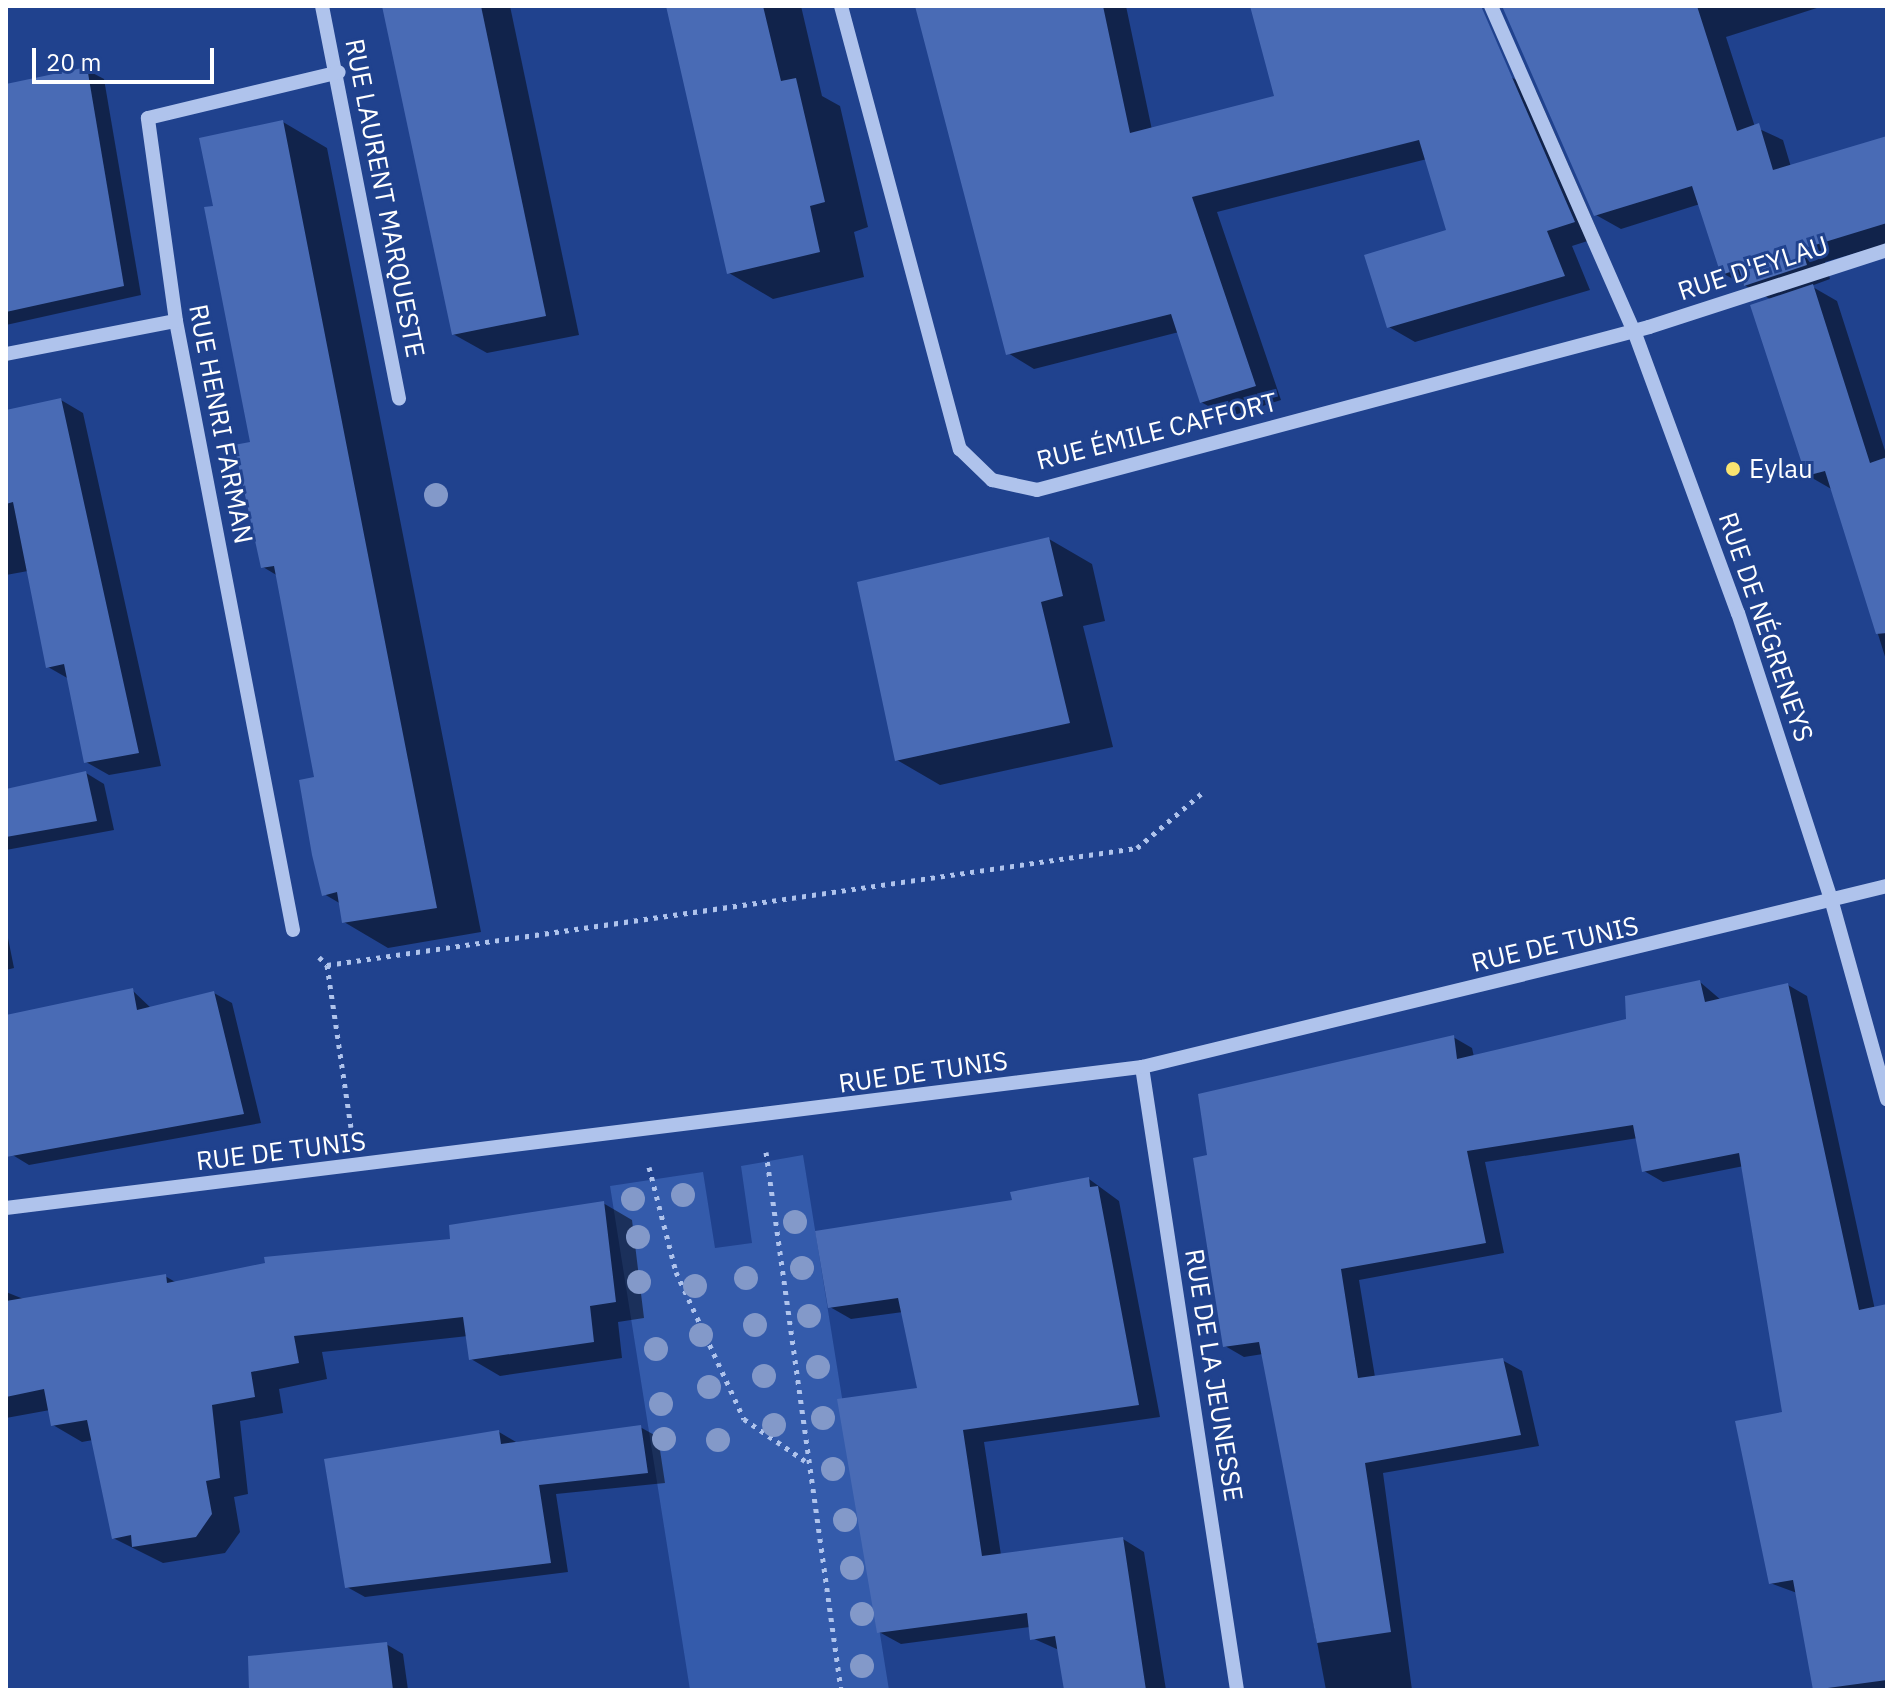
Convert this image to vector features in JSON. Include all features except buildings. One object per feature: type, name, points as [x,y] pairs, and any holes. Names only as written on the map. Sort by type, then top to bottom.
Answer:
[{"type":"street","name":"RUE LAURENT MARQUESTE","points":[[322,6],[339,72],[399,399]]},
{"type":"street","name":"RUE ÉMILE CAFFORT","points":[[841,6],[960,449],[992,480],[1037,490],[1634,331]]},
{"type":"street","name":"RUE DE NÉGRENEYS","points":[[1491,6],[1634,331],[1831,899],[1887,1099]]},
{"type":"street","name":"RUE HENRI FARMAN","points":[[293,930],[176,321],[148,118],[339,72]]},
{"type":"street","name":"RUE D'EYLAU","points":[[1634,331],[1887,250]]},
{"type":"street","points":[[6,354],[176,321]]},
{"type":"street","name":"RUE DE TUNIS","points":[[6,1208],[759,1119],[1142,1067],[1887,886]]},
{"type":"street","name":"RUE DE LA JEUNESSE","points":[[1142,1067],[1237,1690]]},
{"type":"path","points":[[327,965],[1137,848],[1202,793]]},
{"type":"path","points":[[293,930],[327,965],[357,1167]]},
{"type":"path","points":[[759,1119],[841,1690]]},
{"type":"path","points":[[642,1132],[676,1272],[744,1419],[806,1462]]},
{"type":"shaded area","points":[[803,1155],[889,1690],[690,1690],[610,1186],[703,1172],[715,1248],[752,1243],[741,1166]]},
{"type":"place","name":"Eylau","points":[[1733,469]]}]
